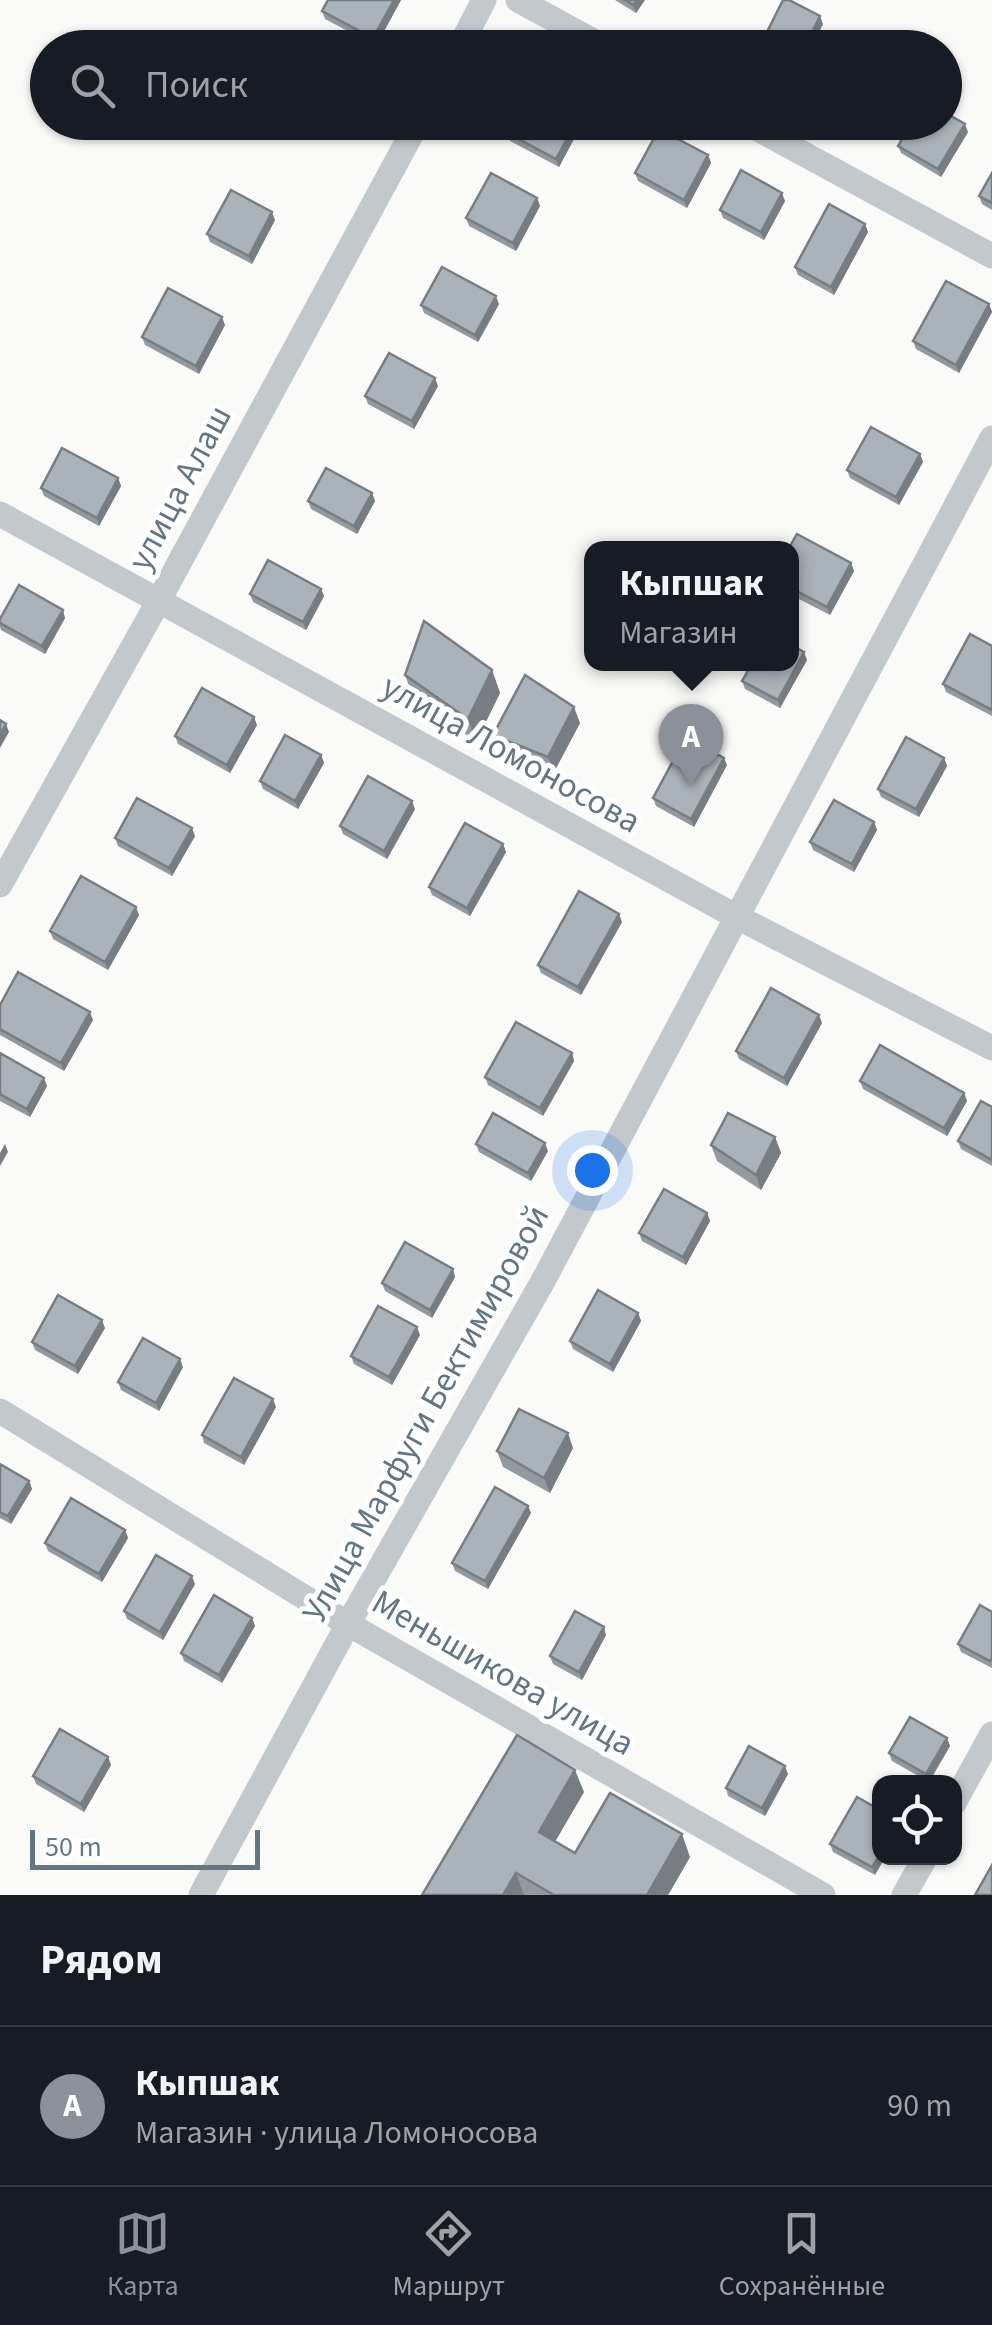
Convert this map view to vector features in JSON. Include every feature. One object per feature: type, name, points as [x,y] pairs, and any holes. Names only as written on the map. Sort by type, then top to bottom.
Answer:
[{"type":"street","points":[[468,30],[484,0]]},
{"type":"street","points":[[518,0],[573,30]]},
{"type":"street","name":"улица Алаш","points":[[0,885],[408,140]]},
{"type":"street","points":[[778,140],[992,256]]},
{"type":"street","name":"Улица Марфуги Бектимировой","points":[[201,1895],[348,1624],[543,1280],[992,438]]},
{"type":"street","name":"улица Ломоносова","points":[[0,514],[736,917],[992,1048]]},
{"type":"street","name":"Меньшикова улица","points":[[0,1411],[348,1624],[822,1895]]},
{"type":"street","points":[[962,1788],[992,1734]]},
{"type":"street","points":[[904,1895],[920,1865]]},
{"type":"building","points":[[328,0],[394,0],[377,30],[358,30],[322,11]]},
{"type":"building","points":[[783,0],[820,16],[813,30],[768,30]]},
{"type":"building","points":[[520,140],[566,140],[556,159]]},
{"type":"building","points":[[653,140],[680,140],[708,155],[684,200],[635,173]]},
{"type":"building","points":[[902,140],[955,140],[938,169],[898,146]]},
{"type":"building","points":[[741,170],[782,193],[761,232],[720,210]]},
{"type":"building","points":[[491,173],[537,198],[513,243],[466,218]]},
{"type":"building","points":[[992,173],[992,203],[979,196]]},
{"type":"building","points":[[231,190],[272,212],[249,256],[207,234]]},
{"type":"building","points":[[829,204],[865,224],[831,287],[795,267]]},
{"type":"building","points":[[442,267],[496,296],[475,335],[421,305]]},
{"type":"building","points":[[946,281],[989,304],[956,365],[913,341]]},
{"type":"building","points":[[168,288],[222,317],[196,366],[142,337]]},
{"type":"building","points":[[389,353],[435,378],[412,421],[365,396]]},
{"type":"building","points":[[871,427],[920,454],[896,497],[847,470]]},
{"type":"building","points":[[62,448],[118,478],[97,518],[41,488]]},
{"type":"building","points":[[326,468],[372,493],[354,526],[308,501]]},
{"type":"building","points":[[797,534],[851,563],[827,607],[799,592],[799,541],[793,541]]},
{"type":"building","points":[[268,560],[321,589],[303,622],[250,594]]},
{"type":"building","points":[[19,585],[63,610],[42,646],[0,623]]},
{"type":"building","points":[[424,621],[492,670],[468,719],[405,675]]},
{"type":"building","points":[[970,634],[992,646],[992,710],[943,684]]},
{"type":"building","points":[[748,671],[794,671],[778,700],[742,681]]},
{"type":"building","points":[[525,675],[574,707],[548,757],[493,735]]},
{"type":"building","points":[[202,688],[254,717],[227,765],[175,736]]},
{"type":"building","points":[[285,735],[321,755],[295,801],[260,781]]},
{"type":"building","points":[[686,737],[724,758],[691,819],[653,798]]},
{"type":"building","points":[[906,737],[944,758],[916,809],[878,789]]},
{"type":"building","points":[[368,776],[412,801],[384,851],[340,826]]},
{"type":"building","points":[[137,798],[192,828],[169,868],[115,838]]},
{"type":"building","points":[[834,800],[874,822],[852,864],[810,842]]},
{"type":"building","points":[[465,823],[503,844],[467,908],[429,887]]},
{"type":"building","points":[[81,876],[136,907],[105,962],[50,931]]},
{"type":"building","points":[[579,891],[619,914],[578,987],[538,965]]},
{"type":"building","points":[[18,972],[90,1012],[61,1063],[0,1029],[0,1005]]},
{"type":"building","points":[[771,988],[819,1015],[784,1078],[736,1051]]},
{"type":"building","points":[[516,1022],[572,1053],[540,1108],[485,1077]]},
{"type":"building","points":[[880,1045],[964,1093],[944,1128],[860,1081]]},
{"type":"building","points":[[0,1053],[44,1078],[27,1109],[0,1094]]},
{"type":"building","points":[[981,1101],[992,1107],[992,1160],[958,1141]]},
{"type":"building","points":[[493,1113],[545,1143],[528,1173],[476,1144]]},
{"type":"building","points":[[728,1113],[775,1137],[756,1175],[711,1145]]},
{"type":"building","points":[[664,1189],[707,1213],[683,1257],[639,1233]]},
{"type":"building","points":[[405,1242],[453,1269],[430,1310],[382,1283]]},
{"type":"building","points":[[598,1290],[638,1313],[610,1364],[570,1341]]},
{"type":"building","points":[[58,1295],[102,1320],[75,1366],[32,1342]]},
{"type":"building","points":[[378,1306],[417,1327],[389,1377],[351,1356]]},
{"type":"building","points":[[143,1338],[180,1359],[156,1403],[118,1382]]},
{"type":"building","points":[[234,1378],[273,1399],[241,1457],[202,1435]]},
{"type":"building","points":[[519,1409],[568,1433],[544,1478],[497,1451]]},
{"type":"building","points":[[0,1464],[29,1481],[8,1516],[0,1512]]},
{"type":"building","points":[[495,1487],[528,1506],[485,1581],[452,1563]]},
{"type":"building","points":[[71,1498],[125,1530],[99,1574],[45,1543]]},
{"type":"building","points":[[156,1555],[192,1576],[160,1632],[124,1611]]},
{"type":"building","points":[[214,1595],[252,1618],[219,1675],[181,1653]]},
{"type":"building","points":[[980,1605],[992,1612],[990,1661],[958,1644]]},
{"type":"building","points":[[575,1611],[604,1627],[579,1672],[550,1656]]},
{"type":"building","points":[[910,1717],[947,1738],[926,1774],[889,1753]]},
{"type":"building","points":[[60,1729],[108,1757],[81,1804],[33,1776]]},
{"type":"building","points":[[517,1735],[575,1770],[539,1832],[575,1853],[610,1793],[682,1834],[647,1895],[554,1895],[516,1873],[503,1895],[422,1895]]},
{"type":"building","points":[[749,1746],[785,1766],[762,1808],[726,1788]]},
{"type":"building","points":[[857,1797],[872,1805],[872,1867],[830,1844]]},
{"type":"building","points":[[992,1865],[992,1895],[975,1895]]},
{"type":"place","name":"Кыпшак","points":[[691,786]]}]
